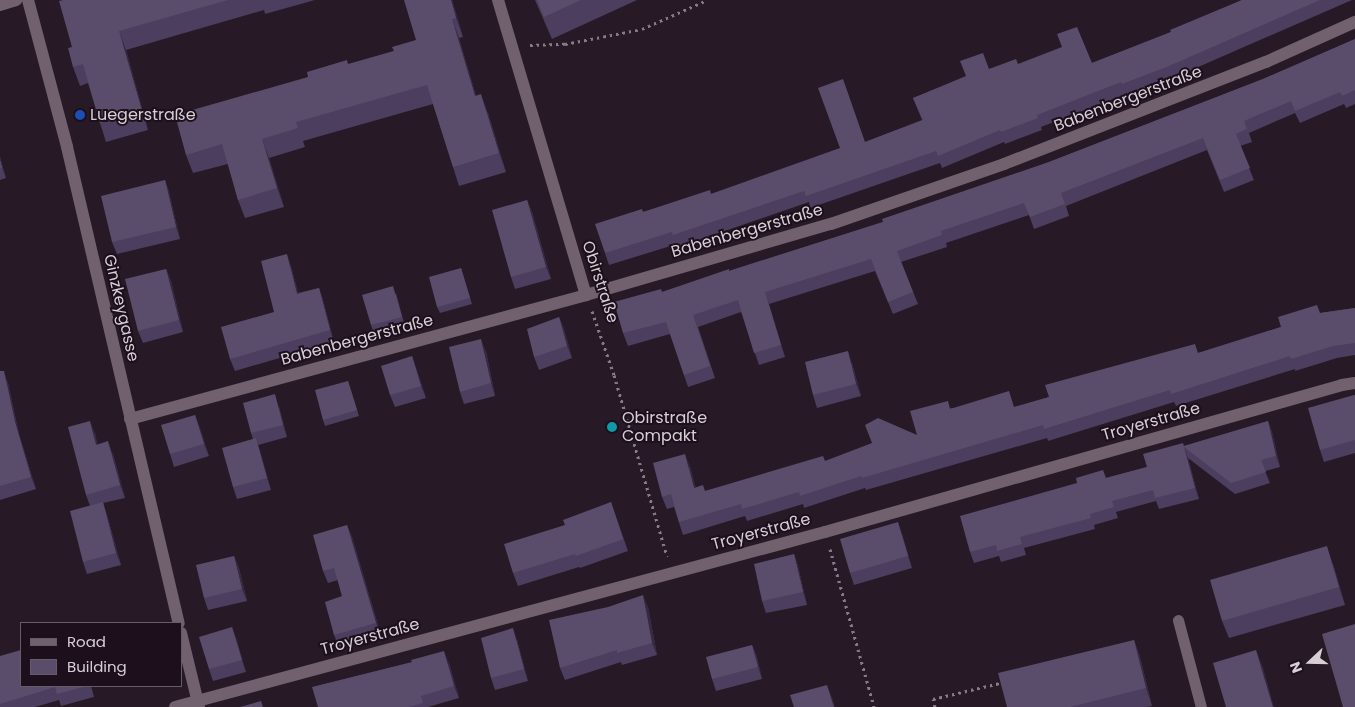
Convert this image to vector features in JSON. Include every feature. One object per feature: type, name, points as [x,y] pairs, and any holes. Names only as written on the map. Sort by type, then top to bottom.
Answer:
[{"type":"street","points":[[0,5],[16,0]]},
{"type":"street","name":"Ginzkeygasse","points":[[28,0],[67,147],[179,622]]},
{"type":"street","name":"Obirstraße","points":[[498,0],[586,295]]},
{"type":"street","name":"Babenbergerstraße","points":[[130,419],[586,295],[831,224],[1004,164],[1266,62],[1355,22]]},
{"type":"street","name":"Troyerstraße","points":[[174,707],[198,704],[672,574],[1342,385],[1355,383]]},
{"type":"street","points":[[182,637],[198,704]]},
{"type":"lane","points":[[1178,620],[1201,707]]},
{"type":"path","points":[[512,45],[566,44],[642,29],[707,0]]},
{"type":"path","name":"Obirstraße","points":[[586,295],[614,375],[672,574]]},
{"type":"path","points":[[825,532],[874,707]]},
{"type":"path","points":[[935,707],[933,699],[1009,680]]},
{"type":"building","points":[[228,0],[119,31],[142,111],[100,123],[83,64],[73,67],[68,48],[72,47],[59,1]]},
{"type":"building","points":[[404,0],[451,0],[456,18],[452,19],[475,96],[481,94],[499,153],[453,167],[427,85],[296,122],[298,128],[262,139],[277,188],[238,200],[222,144],[186,155],[175,115],[308,77],[307,72],[347,60],[348,64],[394,51],[392,47],[416,40]]},
{"type":"building","points":[[537,0],[581,0],[544,17]]},
{"type":"building","points":[[1242,0],[1320,0],[1169,66],[1122,84],[1121,82],[1037,115],[1038,118],[1001,132],[1000,130],[938,156],[936,151],[806,196],[804,191],[673,235],[672,232],[605,253],[595,224],[642,209],[643,212],[710,190],[711,194],[840,148],[818,88],[843,79],[865,142],[923,120],[913,98],[966,76],[960,61],[983,53],[989,69],[1016,59],[1018,64],[1062,47],[1057,34],[1077,27],[1092,63],[1171,32],[1170,30]]},
{"type":"building","points":[[1355,39],[1355,90],[1342,96],[1340,92],[1295,111],[1291,101],[1244,121],[1247,129],[1236,134],[1250,168],[1220,180],[1203,138],[1061,193],[1065,204],[1030,217],[1024,203],[941,231],[942,235],[897,251],[913,292],[888,302],[871,259],[765,292],[781,345],[754,353],[738,300],[693,315],[710,366],[684,375],[666,322],[623,333],[614,302],[661,289],[662,292],[729,269],[729,271],[883,222],[882,219],[1049,162],[1263,79]]},
{"type":"building","points":[[165,180],[176,227],[112,242],[101,196]]},
{"type":"building","points":[[527,200],[546,267],[511,277],[492,210]]},
{"type":"building","points":[[287,254],[297,294],[319,288],[330,330],[230,359],[221,327],[274,312],[261,261]]},
{"type":"building","points":[[461,268],[470,298],[437,307],[429,277]]},
{"type":"building","points":[[166,269],[179,320],[138,331],[125,279]]},
{"type":"building","points":[[393,286],[402,317],[371,325],[362,295]]},
{"type":"building","points":[[1317,305],[1320,313],[1355,308],[1355,343],[1333,346],[1291,359],[1290,356],[1171,394],[1170,390],[1044,429],[1043,425],[862,478],[861,476],[800,496],[799,492],[742,509],[741,504],[679,522],[671,494],[662,497],[653,463],[685,454],[694,488],[703,485],[705,491],[823,456],[825,461],[872,443],[865,425],[878,418],[917,435],[910,411],[948,401],[950,409],[1009,391],[1014,407],[1049,397],[1045,385],[1195,344],[1198,353],[1281,327],[1278,317]]},
{"type":"building","points":[[559,317],[567,346],[534,357],[527,329]]},
{"type":"building","points":[[481,339],[491,383],[460,392],[449,347]]},
{"type":"building","points":[[848,351],[856,384],[813,395],[805,362]]},
{"type":"building","points":[[412,356],[421,386],[390,395],[381,366]]},
{"type":"building","points":[[0,371],[4,371],[15,422],[31,477],[0,486]]},
{"type":"building","points":[[348,381],[357,410],[323,420],[315,390]]},
{"type":"building","points":[[275,394],[283,425],[251,433],[243,403]]},
{"type":"building","points":[[1355,395],[1355,440],[1320,450],[1308,408]]},
{"type":"building","points":[[195,415],[204,444],[170,454],[161,425]]},
{"type":"building","points":[[90,421],[96,445],[108,441],[120,485],[86,495],[68,427]]},
{"type":"building","points":[[1268,421],[1276,456],[1261,460],[1266,472],[1231,483],[1184,447],[1195,488],[1155,498],[1153,490],[1112,501],[1114,507],[1090,514],[1091,518],[1020,537],[1022,544],[997,551],[996,545],[970,552],[960,516],[1077,483],[1076,478],[1103,470],[1106,478],[1147,467],[1143,454],[1183,443],[1184,446]]},
{"type":"building","points":[[256,438],[267,478],[233,487],[222,448]]},
{"type":"building","points":[[103,502],[116,553],[83,562],[70,511]]},
{"type":"building","points":[[611,502],[623,539],[576,556],[575,554],[513,573],[504,544],[565,525],[563,520]]},
{"type":"building","points":[[898,522],[908,556],[850,573],[840,539]]},
{"type":"building","points":[[347,525],[376,623],[334,635],[325,602],[342,596],[334,568],[323,571],[313,535]]},
{"type":"building","points":[[1327,546],[1339,587],[1222,621],[1210,580]]},
{"type":"building","points":[[794,554],[803,592],[762,601],[754,564]]},
{"type":"building","points":[[234,556],[242,589],[204,598],[196,565]]},
{"type":"building","points":[[643,595],[652,643],[617,653],[617,650],[560,668],[549,620],[608,607]]},
{"type":"building","points":[[1355,624],[1355,707],[1343,707],[1322,634]]},
{"type":"building","points":[[232,627],[242,660],[209,669],[199,637]]},
{"type":"building","points":[[513,628],[524,669],[491,678],[481,638]]},
{"type":"building","points":[[1134,640],[1146,688],[1070,707],[1007,707],[998,673]]},
{"type":"building","points":[[752,645],[758,667],[712,679],[706,657]]},
{"type":"building","points":[[20,650],[20,687],[55,687],[0,704],[0,656]]},
{"type":"building","points":[[1256,650],[1273,707],[1226,707],[1213,663]]},
{"type":"building","points":[[444,651],[454,686],[421,696],[423,703],[408,707],[318,707],[312,687],[412,662],[411,660]]},
{"type":"building","points":[[827,685],[834,707],[794,707],[790,695]]},
{"type":"building","points":[[55,687],[83,687],[57,694]]},
{"type":"building","points":[[261,701],[263,707],[240,707]]},
{"type":"place","name":"Luegerstraße","points":[[80,115]]},
{"type":"place","name":"Obirstraße Compakt","points":[[612,427]]}]
